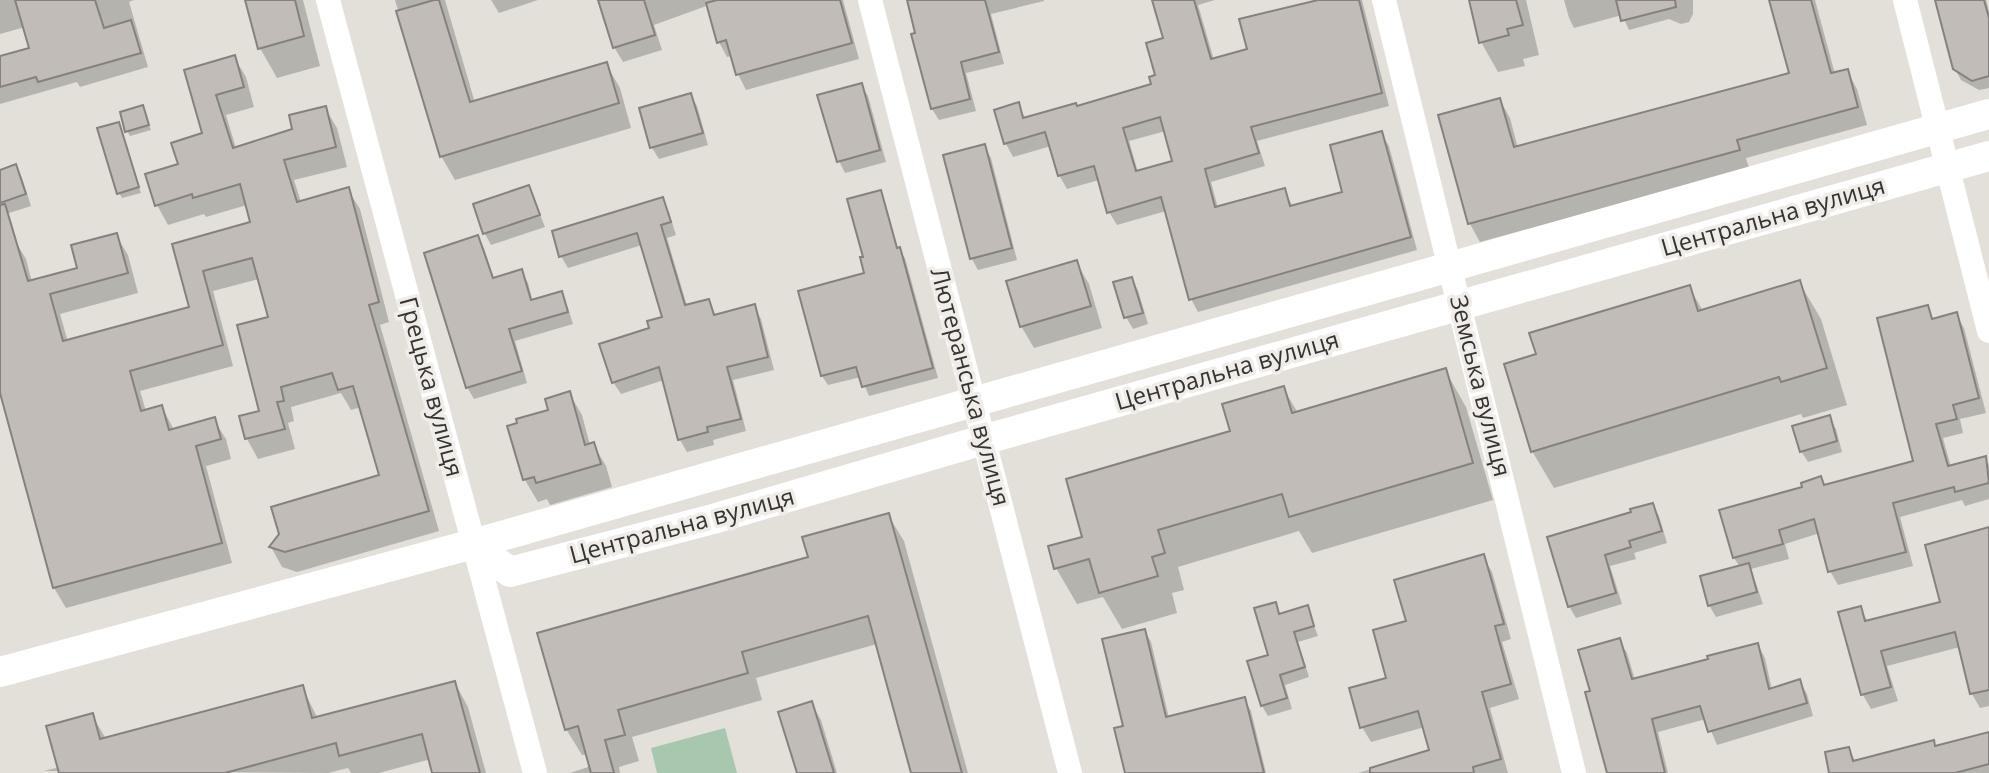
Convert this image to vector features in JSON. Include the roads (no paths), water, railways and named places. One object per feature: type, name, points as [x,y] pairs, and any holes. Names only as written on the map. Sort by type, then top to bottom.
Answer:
[{"type":"main road","name":"Центральна вулиця","points":[[0,672],[473,544],[1989,114]]},
{"type":"main road","name":"Центральна вулиця","points":[[473,544],[510,572],[713,519],[983,440],[1989,156]]},
{"type":"street","name":"Грецька вулиця","points":[[328,0],[535,773]]},
{"type":"street","name":"Лютеранська вулиця","points":[[870,0],[1070,773]]},
{"type":"street","name":"Земська вулиця","points":[[1384,0],[1574,773]]},
{"type":"street","points":[[1905,0],[1989,331]]}]
